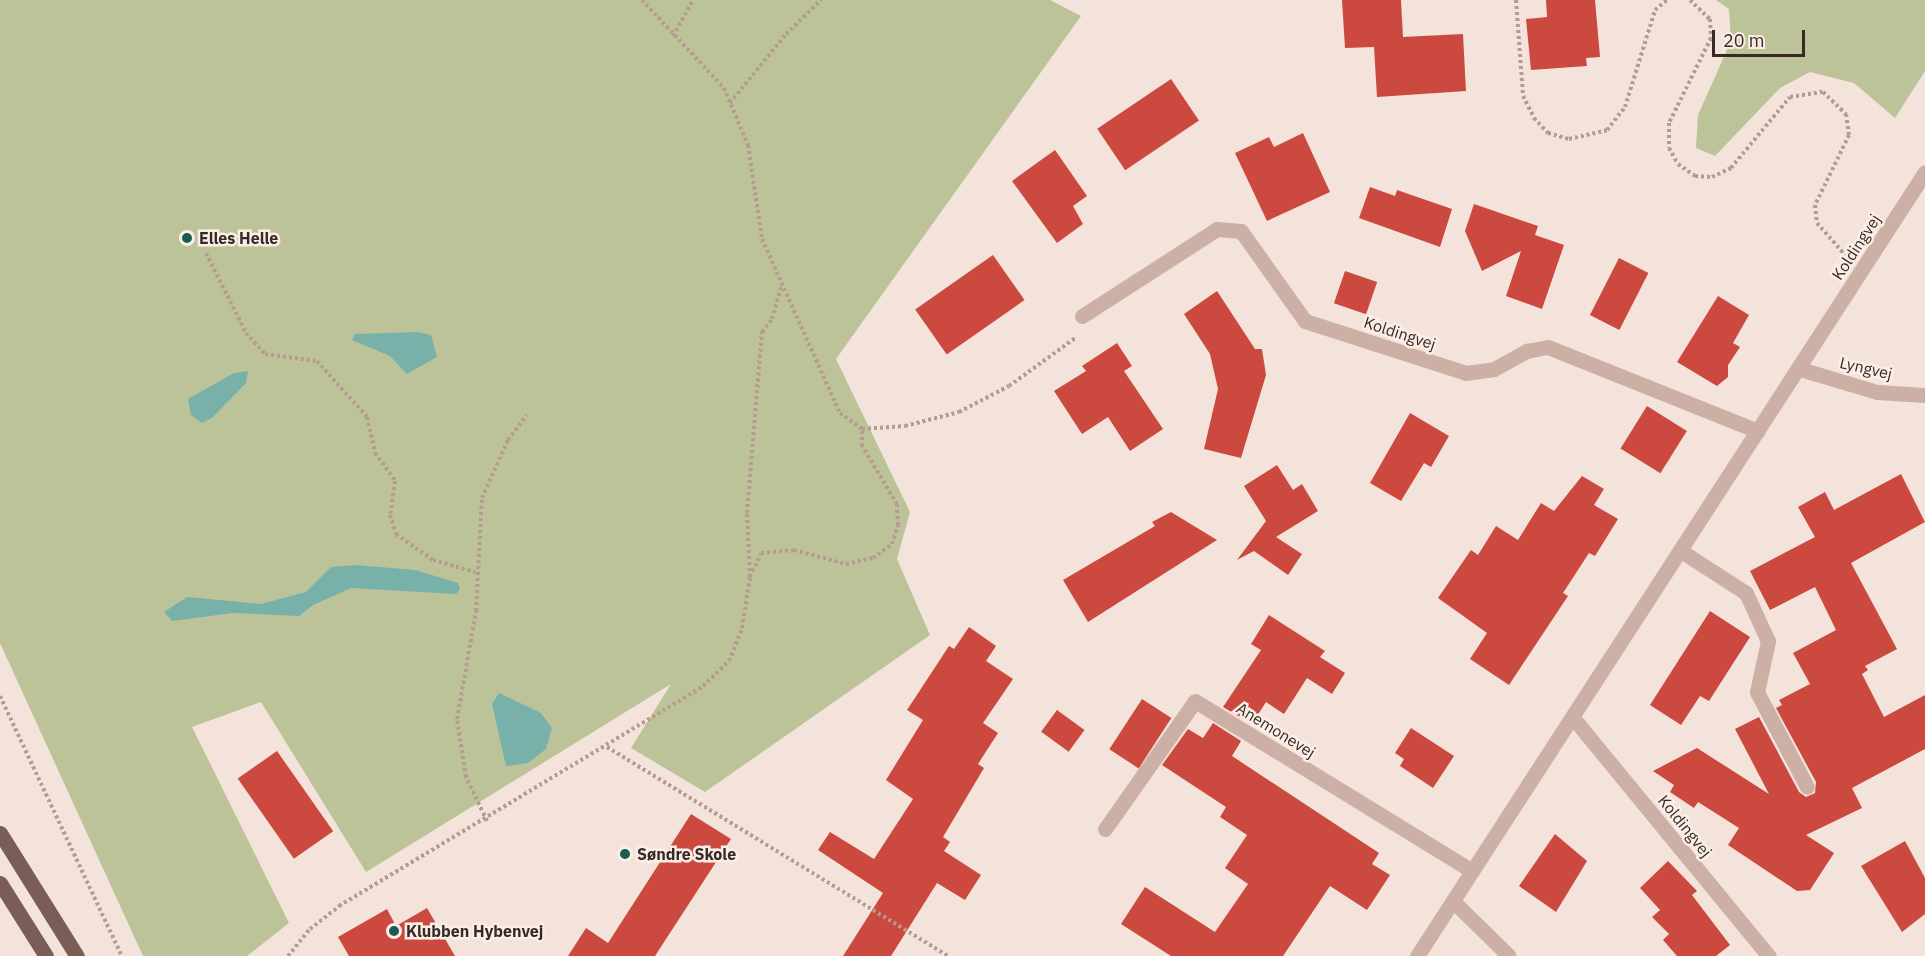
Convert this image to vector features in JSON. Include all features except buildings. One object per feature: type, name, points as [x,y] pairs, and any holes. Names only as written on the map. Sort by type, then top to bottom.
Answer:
[{"type":"main road","points":[[0,833],[77,956]]},
{"type":"main road","points":[[0,883],[46,956]]},
{"type":"street","name":"Koldingvej","points":[[1417,956],[1574,719],[1925,172]]},
{"type":"street","name":"Koldingvej","points":[[1082,316],[1217,230],[1241,231],[1305,321],[1466,373],[1494,369],[1527,351],[1548,347],[1758,431]]},
{"type":"street","name":"Lyngvej","points":[[1800,369],[1877,392],[1925,395]]},
{"type":"street","points":[[1681,551],[1746,593],[1768,641],[1756,692],[1807,787]]},
{"type":"street","name":"Anemonevej","points":[[1105,830],[1195,701],[1472,871]]},
{"type":"street","name":"Koldingvej","points":[[1574,719],[1769,956]]},
{"type":"street","points":[[1453,901],[1509,956]]},
{"type":"path","points":[[642,0],[673,36],[724,88],[748,145],[762,239],[840,413],[862,429],[905,426],[959,412],[1009,386],[1075,339],[1082,316]]},
{"type":"path","points":[[673,36],[693,0]]},
{"type":"path","points":[[730,103],[786,34],[821,0]]},
{"type":"path","points":[[1516,0],[1523,96],[1534,118],[1548,133],[1569,139],[1607,130],[1625,107],[1655,10],[1667,0]]},
{"type":"path","points":[[1690,0],[1710,19],[1712,38],[1669,123],[1669,148],[1678,164],[1695,176],[1712,177],[1731,168],[1790,98],[1823,92],[1846,114],[1849,135],[1815,205],[1816,223],[1860,272]]},
{"type":"path","points":[[206,253],[246,333],[265,354],[317,361],[367,417],[375,453],[394,482],[390,515],[396,534],[433,560],[475,572]]},
{"type":"path","points":[[288,956],[310,929],[339,906],[487,821],[607,747],[703,686],[729,661],[742,628],[750,577],[747,513],[762,332],[772,319],[782,283]]},
{"type":"path","points":[[487,821],[466,777],[457,719],[476,610],[482,498],[508,440],[527,414]]},
{"type":"path","points":[[750,577],[761,553],[794,550],[846,564],[873,558],[892,544],[897,504],[862,446],[862,429]]},
{"type":"path","points":[[0,696],[122,956]]},
{"type":"path","points":[[607,747],[948,956]]},
{"type":"green space","points":[[0,0],[1050,0],[1081,16],[836,359],[910,512],[897,559],[930,635],[705,792],[631,748],[671,684],[366,872],[261,702],[192,727],[289,923],[247,956],[143,956],[0,643]]},
{"type":"green space","points":[[1716,0],[1925,0],[1925,71],[1895,118],[1854,83],[1810,72],[1780,88],[1715,156],[1696,148],[1698,115],[1731,41],[1729,9]]},
{"type":"water","points":[[417,332],[431,335],[437,357],[407,374],[390,356],[352,340],[355,334]]},
{"type":"water","points":[[248,371],[246,383],[212,418],[202,423],[191,415],[188,399],[234,373]]},
{"type":"water","points":[[356,565],[415,570],[458,583],[460,589],[456,594],[351,588],[313,605],[299,616],[233,613],[172,621],[164,612],[187,597],[261,604],[306,592],[331,567]]},
{"type":"water","points":[[499,693],[541,713],[552,728],[546,749],[528,763],[506,766],[492,704]]},
{"type":"place","name":"Elles Helle","points":[[187,238]]},
{"type":"place","name":"Søndre Skole","points":[[625,854]]},
{"type":"place","name":"Klubben Hybenvej","points":[[394,931]]}]
